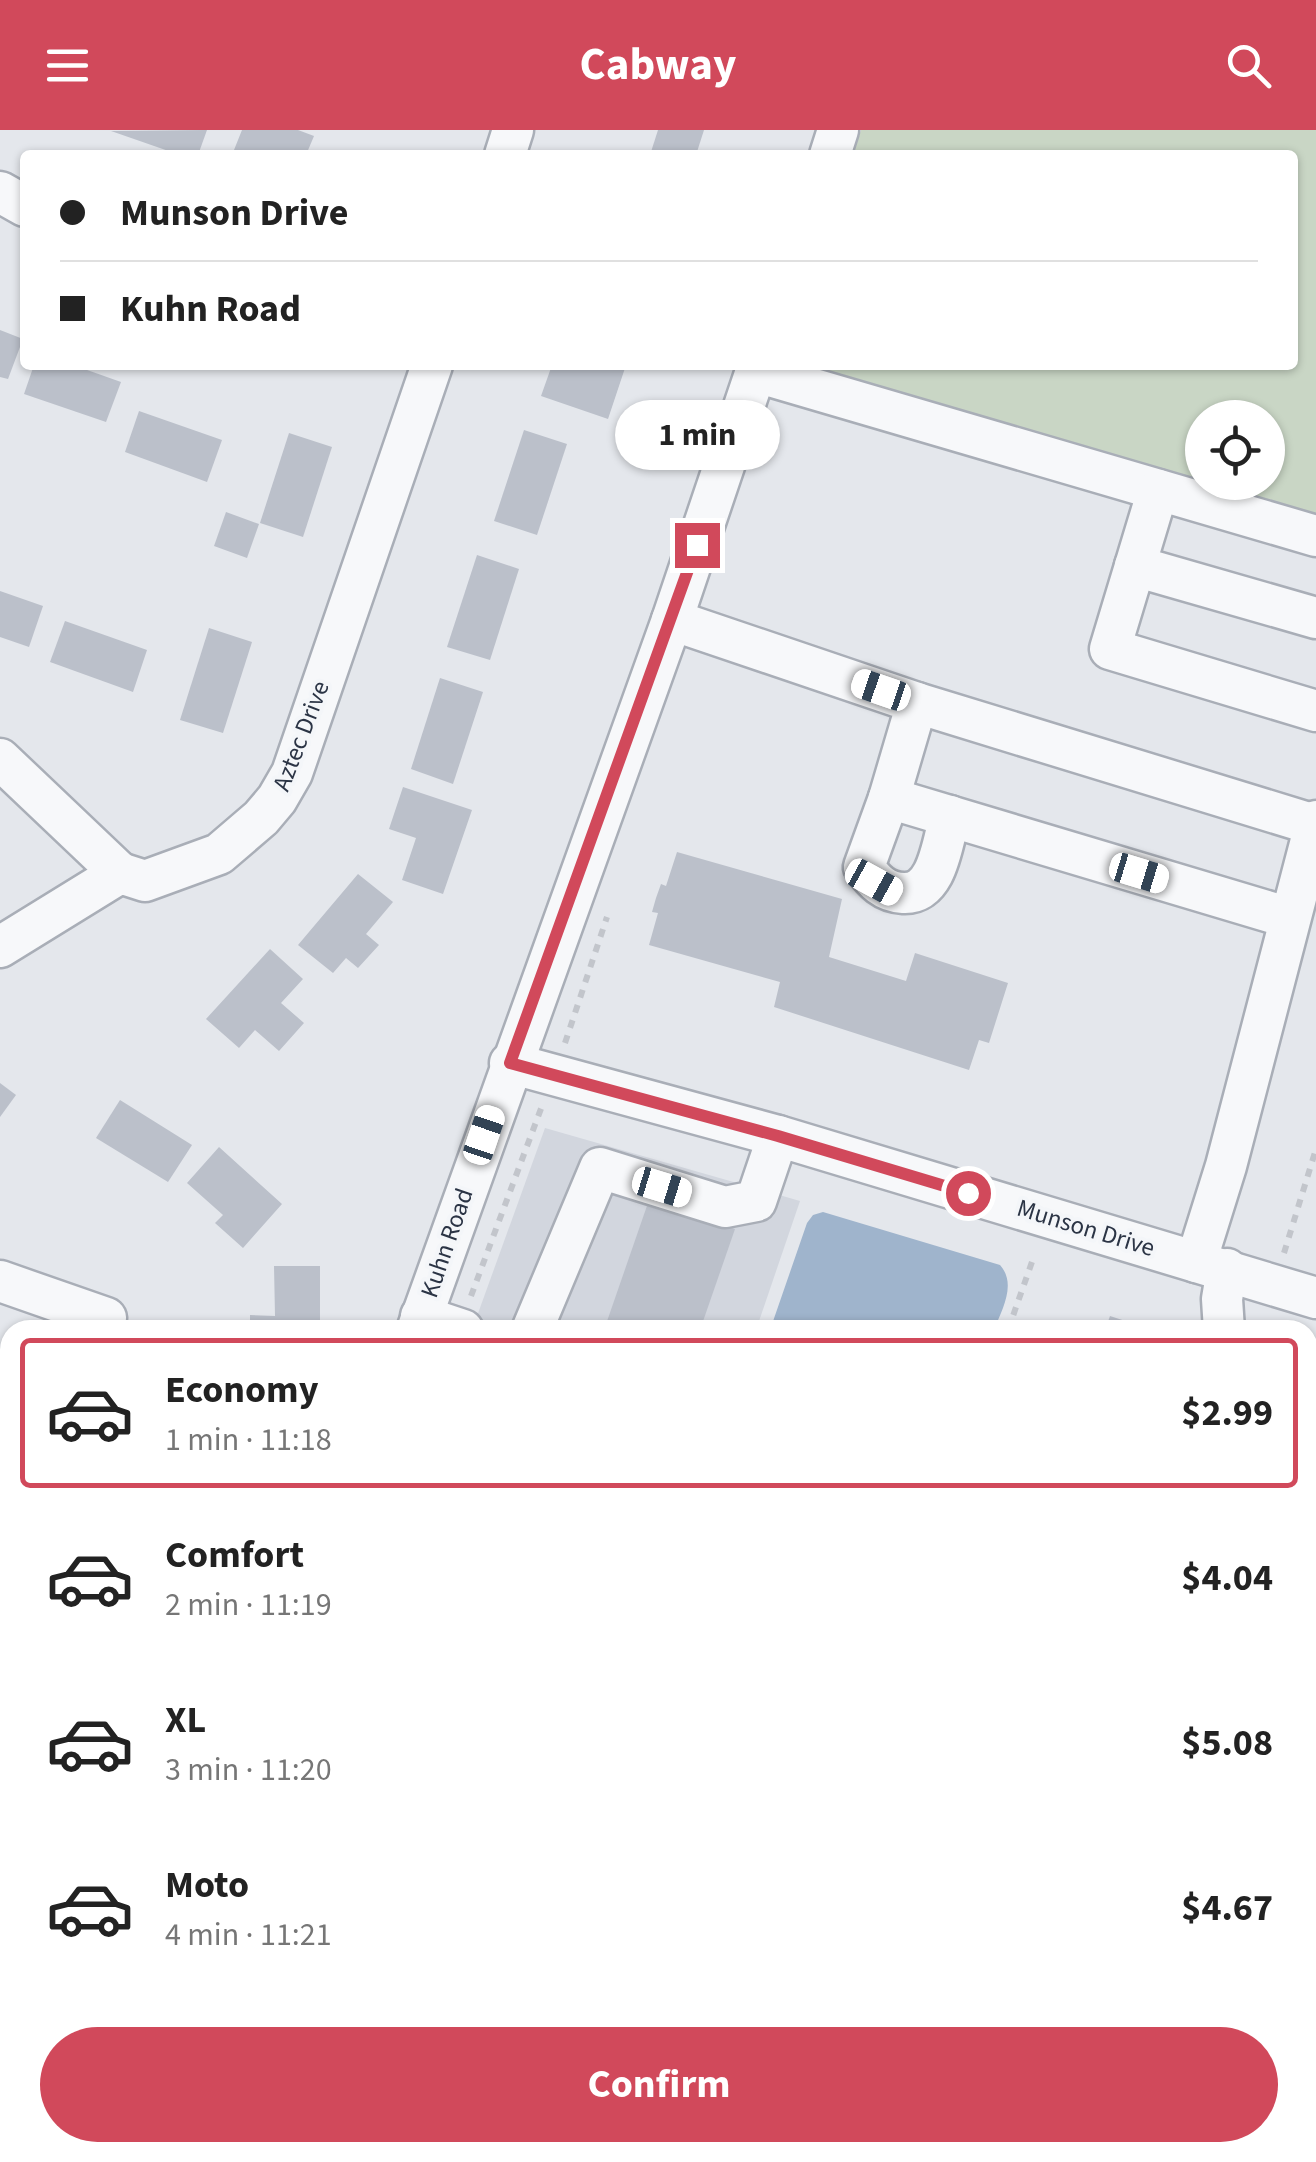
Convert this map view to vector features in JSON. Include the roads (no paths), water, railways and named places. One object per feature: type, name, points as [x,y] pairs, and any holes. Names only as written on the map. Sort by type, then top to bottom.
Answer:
[{"type":"street","name":"Aztec Drive","points":[[0,947],[120,874],[145,880],[219,854],[277,800],[292,772],[430,370]]},
{"type":"street","name":"Kuhn Road","points":[[420,1320],[672,620],[757,370]]},
{"type":"street","points":[[760,370],[1316,536]]},
{"type":"street","points":[[1158,490],[1110,648],[1316,711]]},
{"type":"street","points":[[1136,566],[1316,618]]},
{"type":"street","points":[[672,620],[916,703],[1316,823],[1226,1166],[1211,1265],[1222,1299],[1223,1320]]},
{"type":"street","points":[[916,703],[864,867],[874,882],[892,892],[911,893],[925,888],[932,877],[950,816]]},
{"type":"street","points":[[0,759],[120,874]]},
{"type":"street","points":[[889,798],[1290,918]]},
{"type":"street","name":"Munson Drive","points":[[510,1063],[778,1136],[1316,1298]]},
{"type":"street","points":[[536,1320],[600,1168],[725,1207],[744,1206],[756,1200],[778,1136]]},
{"type":"street","points":[[0,1281],[106,1318]]},
{"type":"water","points":[[823,1212],[1000,1265],[1008,1288],[998,1320],[773,1320],[813,1215]]}]
